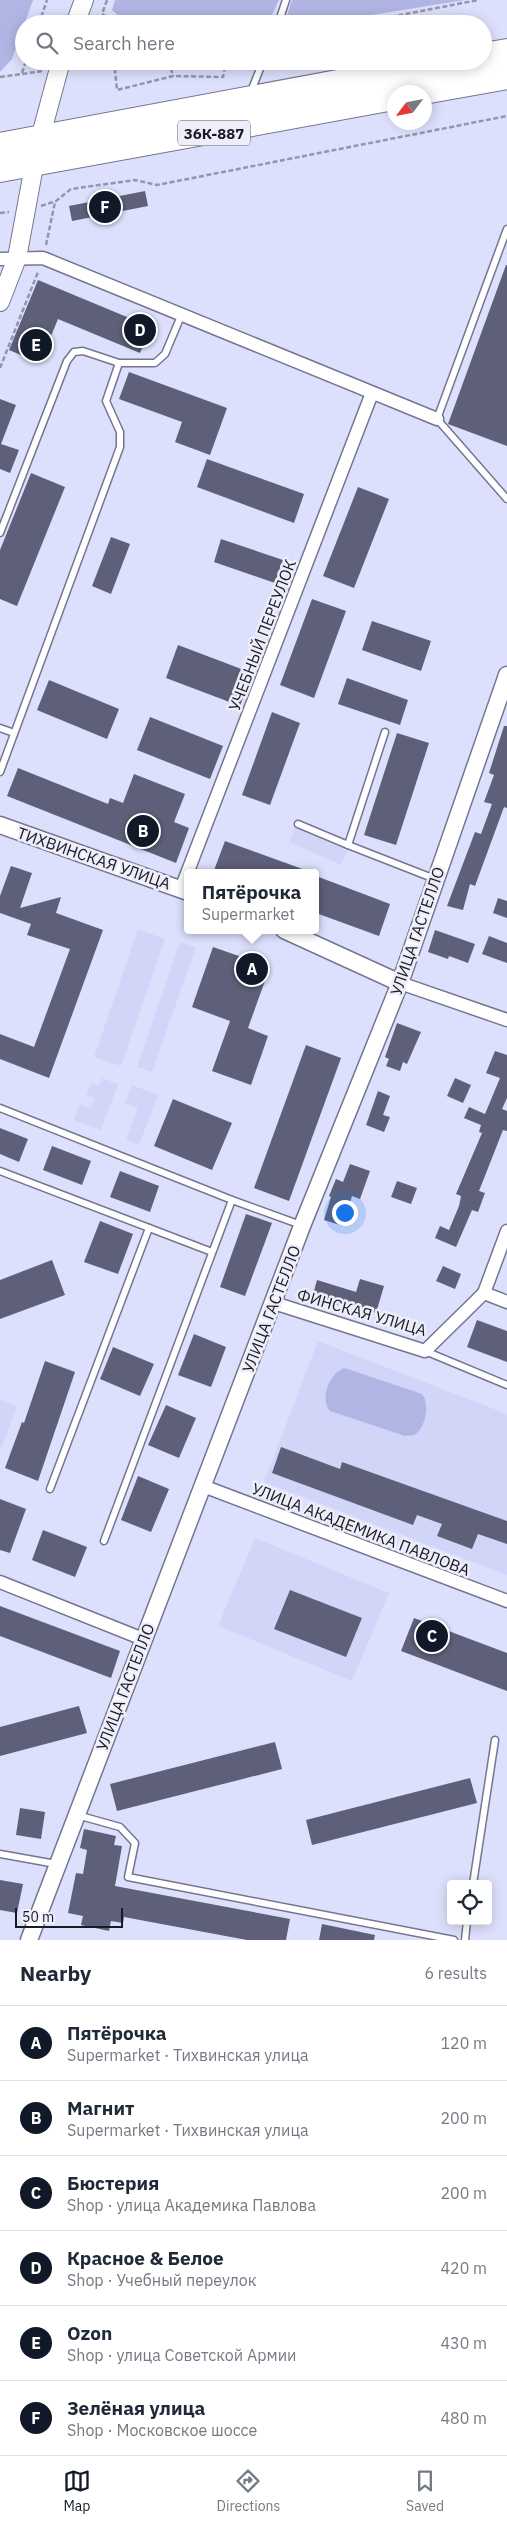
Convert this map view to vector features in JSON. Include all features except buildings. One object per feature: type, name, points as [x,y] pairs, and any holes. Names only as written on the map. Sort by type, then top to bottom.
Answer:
[{"type":"main road","points":[[78,15],[84,0]]},
{"type":"main road","points":[[492,52],[507,49]]},
{"type":"main road","name":"36К-887","points":[[492,68],[507,65]]},
{"type":"main road","points":[[0,302],[9,258],[26,210],[37,151],[59,70]]},
{"type":"main road","name":"36К-887","points":[[0,172],[37,151],[249,95],[389,70]]},
{"type":"main road","name":"36К-887","points":[[0,143],[37,151],[480,70]]},
{"type":"main road","points":[[432,93],[507,79]]},
{"type":"main road","name":"36К-887","points":[[0,157],[387,101]]},
{"type":"street","points":[[9,258],[43,258],[437,419]]},
{"type":"street","name":"УЧЕБНЫЙ ПЕРЕУЛОК","points":[[193,869],[372,393]]},
{"type":"street","name":"УЛИЦА ГАСТЕЛЛО","points":[[29,1940],[302,1226],[400,983],[507,675]]},
{"type":"street","name":"ТИХВИНСКАЯ УЛИЦА","points":[[1,827],[184,890]]},
{"type":"street","points":[[293,934],[400,983],[507,1020]]},
{"type":"street","points":[[507,1231],[484,1293],[507,1302]]},
{"type":"street","name":"ФИНСКАЯ УЛИЦА","points":[[274,1303],[425,1351],[484,1293]]},
{"type":"street","name":"УЛИЦА АКАДЕМИКА ПАВЛОВА","points":[[203,1486],[507,1601]]},
{"type":"street","points":[[0,1582],[143,1639]]},
{"type":"lane","points":[[281,15],[286,0]]},
{"type":"lane","points":[[249,95],[259,70]]},
{"type":"lane","points":[[507,229],[437,419],[507,499]]},
{"type":"lane","points":[[0,533],[67,361],[74,352],[83,351],[118,362],[155,363],[165,354],[181,316]]},
{"type":"lane","points":[[0,772],[120,447],[120,432],[106,401],[118,362]]},
{"type":"lane","points":[[0,728],[14,733]]},
{"type":"lane","points":[[348,845],[385,732]]},
{"type":"lane","points":[[298,824],[435,879]]},
{"type":"lane","points":[[0,1108],[302,1226]]},
{"type":"lane","points":[[0,1171],[212,1252]]},
{"type":"lane","points":[[104,1541],[232,1200]]},
{"type":"lane","points":[[50,1489],[149,1228]]},
{"type":"lane","points":[[425,1351],[507,1385]]},
{"type":"lane","points":[[474,1880],[495,1740]]},
{"type":"lane","points":[[76,1815],[120,1827],[135,1843],[128,1877],[454,1940]]},
{"type":"lane","points":[[0,1854],[57,1864]]},
{"type":"lane","points":[[465,1940],[467,1925]]},
{"type":"path","points":[[42,15],[47,0]]},
{"type":"path","points":[[102,14],[106,0]]},
{"type":"path","points":[[400,15],[478,0]]},
{"type":"path","points":[[0,77],[22,73],[23,70]]},
{"type":"path","points":[[115,70],[117,90],[173,76],[224,77],[225,70]]},
{"type":"path","points":[[171,70],[173,76]]},
{"type":"path","points":[[0,213],[26,210],[56,201],[71,189],[135,180],[157,185],[507,116]]},
{"type":"path","points":[[0,368],[43,258],[56,201]]},
{"type":"shaded area","points":[[0,0],[33,0],[28,15],[15,15],[15,51],[12,59],[0,72]]},
{"type":"shaded area","points":[[115,0],[279,0],[272,15],[118,15],[112,10]]},
{"type":"shaded area","points":[[292,0],[465,0],[372,15],[287,15]]},
{"type":"shaded area","points":[[295,828],[348,851],[341,865],[289,842]]},
{"type":"shaded area","points":[[138,929],[165,939],[121,1066],[94,1057]]},
{"type":"shaded area","points":[[180,942],[196,947],[152,1072],[137,1067]]},
{"type":"shaded area","points":[[102,1078],[118,1084],[101,1130],[74,1120],[79,1104],[91,1108],[95,1098],[86,1095],[91,1083],[99,1086]]},
{"type":"shaded area","points":[[132,1085],[158,1095],[139,1145],[126,1140],[138,1108],[125,1103]]},
{"type":"shaded area","points":[[318,1341],[507,1414],[507,1575],[264,1482]]},
{"type":"shaded area","points":[[345,1368],[422,1394],[426,1403],[426,1416],[418,1432],[414,1435],[405,1436],[330,1411],[326,1399],[328,1386],[335,1375]]},
{"type":"shaded area","points":[[0,1400],[17,1406],[0,1451]]},
{"type":"shaded area","points":[[255,1538],[389,1593],[352,1681],[218,1626]]},
{"type":"place","name":"Зелёная улица","points":[[105,207]]},
{"type":"place","name":"Красное & Белое","points":[[140,330]]},
{"type":"place","name":"Ozon","points":[[36,345]]},
{"type":"place","name":"Магнит","points":[[143,831]]},
{"type":"place","name":"Пятёрочка","points":[[252,969]]},
{"type":"place","name":"Бюстерия","points":[[432,1636]]}]
